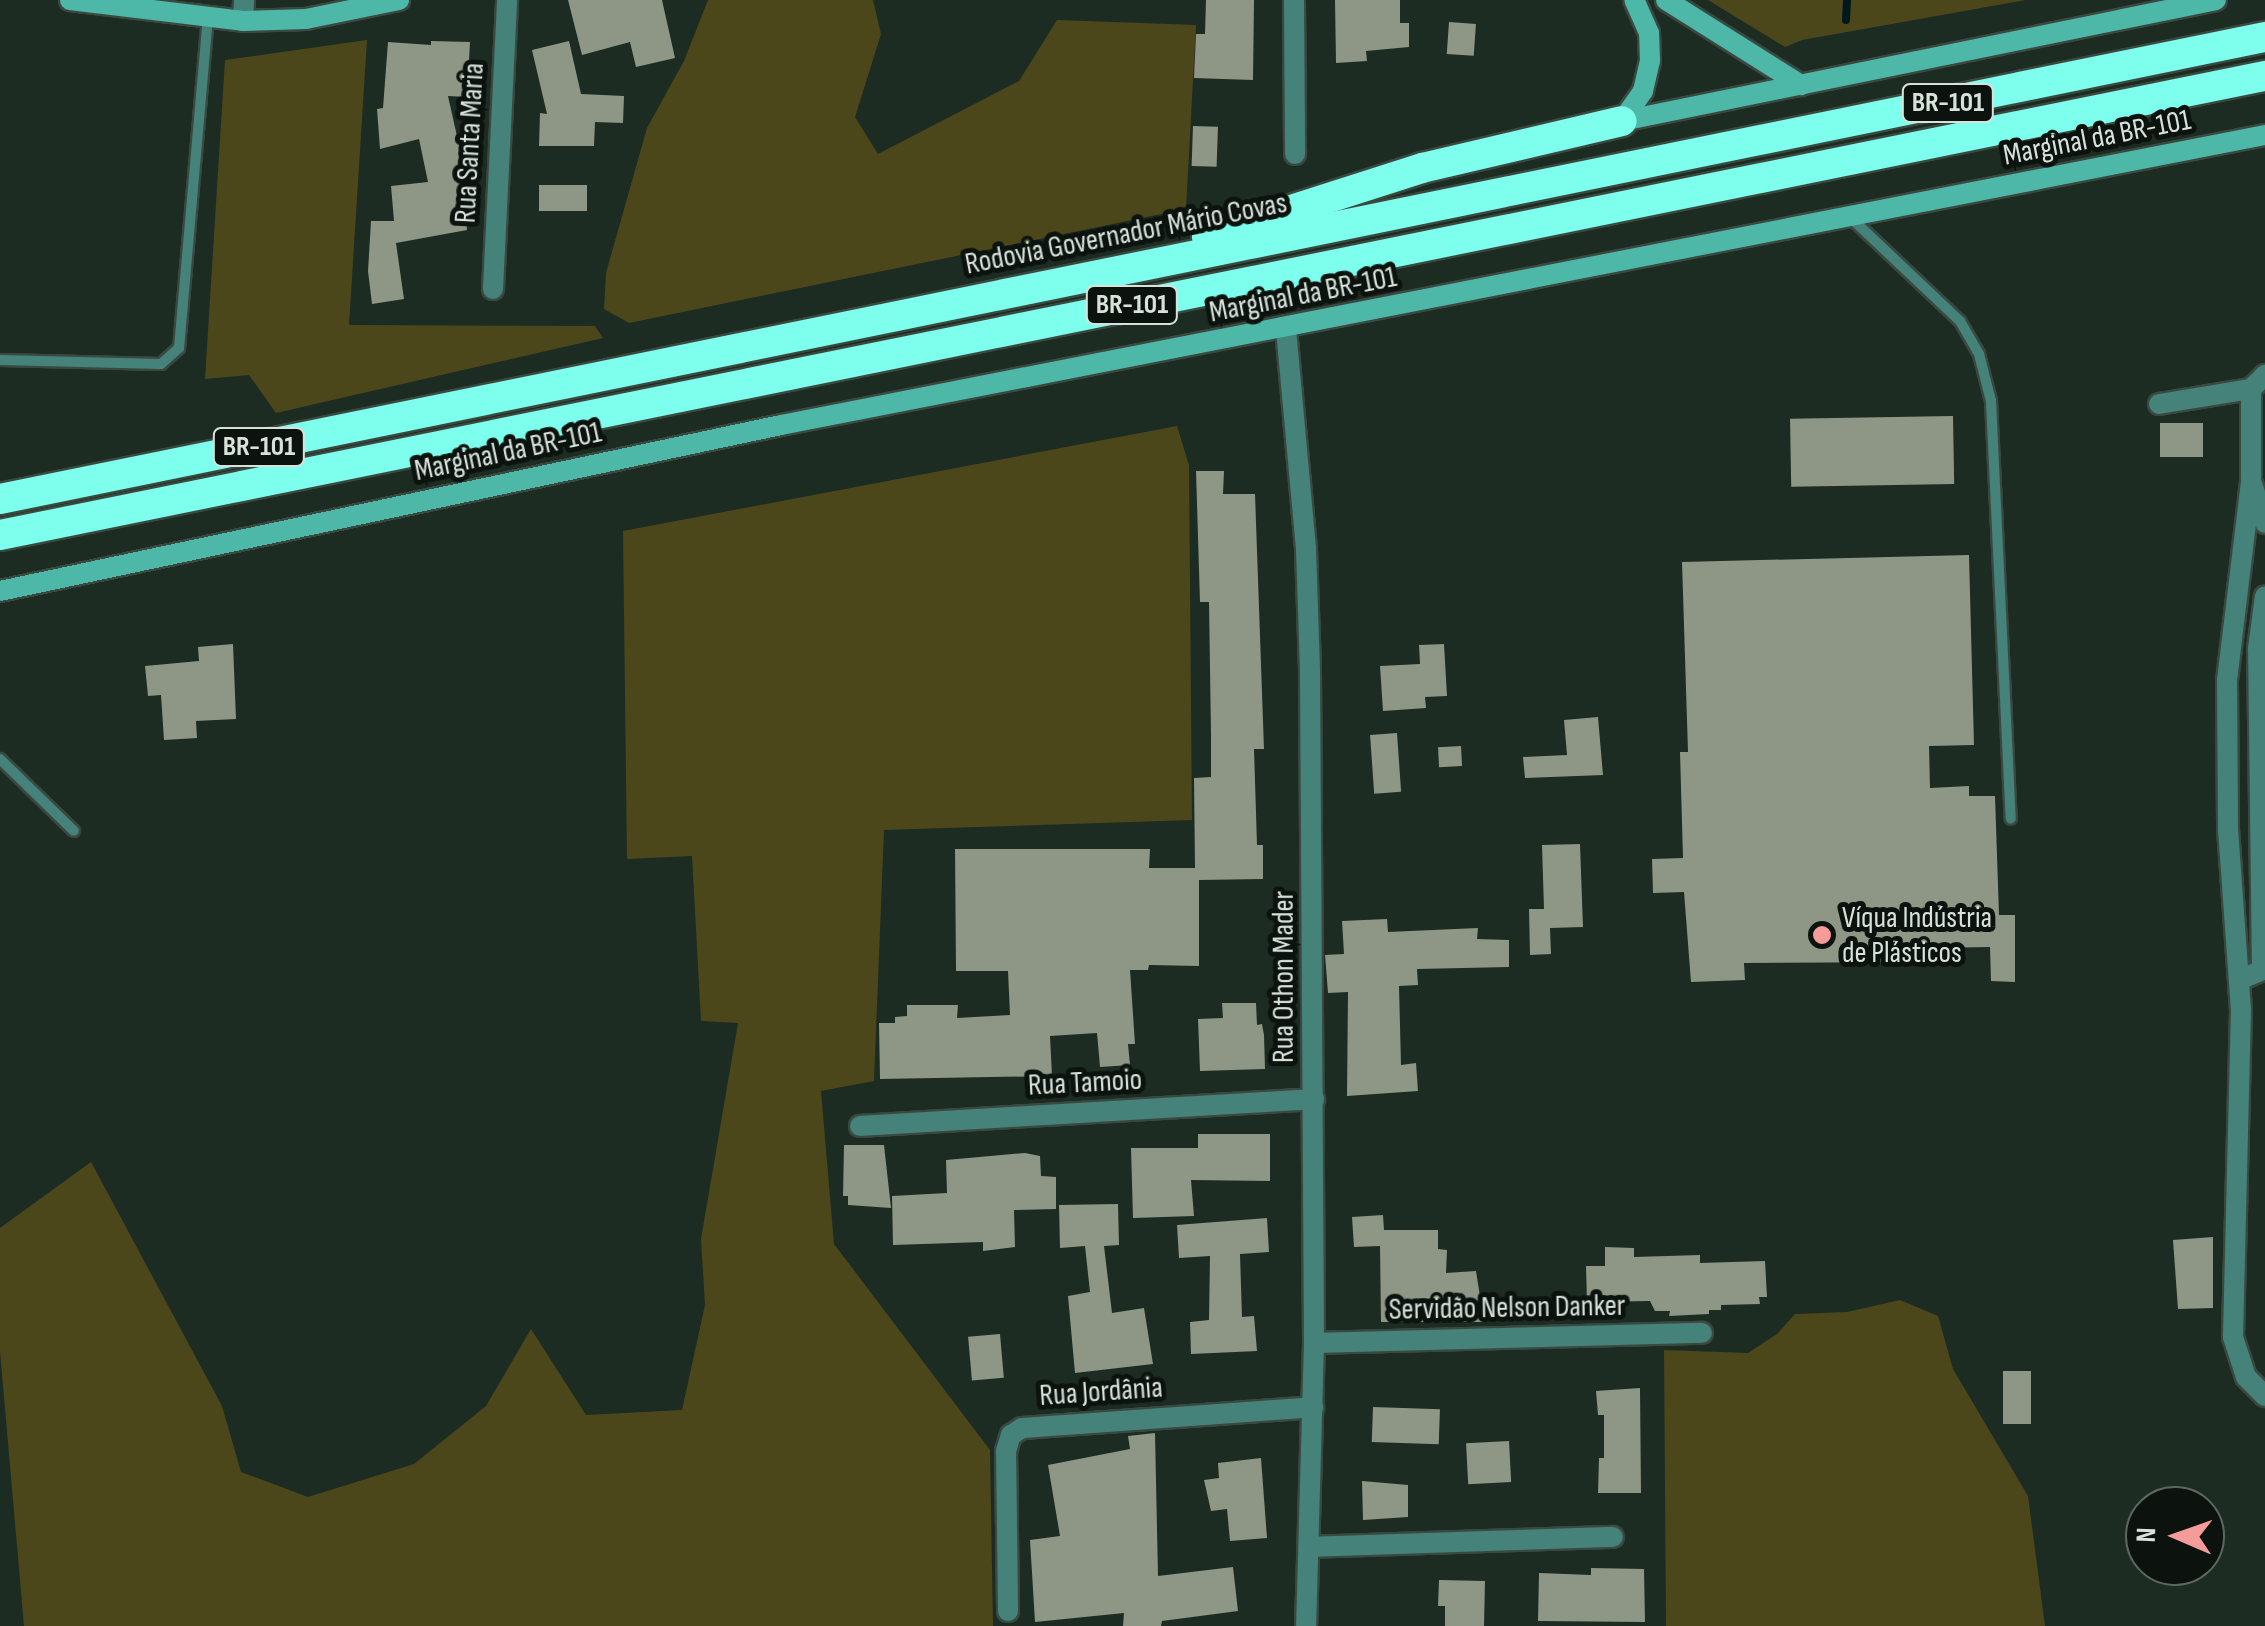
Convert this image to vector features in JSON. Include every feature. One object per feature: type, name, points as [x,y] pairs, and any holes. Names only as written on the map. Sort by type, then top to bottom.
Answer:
[{"type":"highway","name":"Rodovia Governador Mário Covas","points":[[0,499],[2265,37]]},
{"type":"highway","name":"BR-101","points":[[0,535],[2265,76]]},
{"type":"highway","points":[[1094,276],[1343,190],[1622,122]]},
{"type":"main road","points":[[70,0],[208,19],[244,10],[306,19],[399,0]]},
{"type":"main road","points":[[1622,122],[1643,91],[1650,60],[1649,33],[1634,0]]},
{"type":"main road","points":[[1666,0],[1800,85]]},
{"type":"main road","points":[[1622,122],[2216,0]]},
{"type":"main road","name":"Marginal da BR-101","points":[[0,591],[798,421],[1286,329],[2265,134]]},
{"type":"street","name":"Rua Santa Maria","points":[[493,289],[507,0]]},
{"type":"street","points":[[1294,0],[1294,154]]},
{"type":"street","name":"Rua Othon Mader","points":[[1286,329],[1306,549],[1310,669],[1314,1343],[1306,1626]]},
{"type":"street","points":[[2159,404],[2258,382],[2251,482],[2227,680],[2228,829],[2239,980],[2233,1337],[2246,1377],[2265,1396]]},
{"type":"street","points":[[2251,482],[2265,524]]},
{"type":"street","points":[[2239,980],[2262,970],[2258,649],[2265,596]]},
{"type":"street","name":"Rua Tamoio","points":[[860,1126],[1314,1100]]},
{"type":"street","name":"Servidão Nelson Danker","points":[[1314,1343],[1702,1333]]},
{"type":"street","name":"Rua Jordânia","points":[[1008,1611],[1006,1451],[1012,1435],[1022,1428],[1313,1408]]},
{"type":"street","points":[[1309,1547],[1613,1537]]},
{"type":"lane","points":[[0,360],[161,364],[179,348],[208,19]]},
{"type":"lane","points":[[1850,218],[1960,321],[1979,354],[1991,401],[2011,820]]},
{"type":"lane","points":[[0,759],[74,832]]},
{"type":"shaded area","points":[[708,0],[873,0],[881,34],[855,117],[878,154],[1019,81],[1057,20],[1196,25],[1186,209],[629,323],[604,309],[606,273],[647,128],[684,61]]},
{"type":"shaded area","points":[[1708,0],[2026,0],[1802,40],[1785,47]]},
{"type":"shaded area","points":[[367,40],[349,325],[595,326],[603,338],[276,413],[249,375],[205,379],[225,60]]},
{"type":"shaded area","points":[[1177,426],[1189,465],[1192,820],[884,830],[874,1081],[821,1091],[834,1244],[990,1450],[993,1626],[24,1626],[0,1351],[0,1228],[91,1162],[222,1406],[241,1472],[308,1497],[414,1464],[486,1406],[531,1329],[586,1415],[682,1410],[705,1305],[701,1239],[738,1023],[701,1021],[692,856],[627,859],[623,531]]},
{"type":"shaded area","points":[[1900,1300],[1938,1316],[1953,1369],[2028,1496],[2045,1626],[1666,1626],[1664,1350],[1748,1353],[1777,1334],[1795,1314],[1847,1312]]},
{"type":"building","points":[[568,0],[662,0],[675,58],[636,67],[630,42],[582,55]]},
{"type":"building","points":[[1206,0],[1254,0],[1253,80],[1194,78],[1196,34],[1205,34]]},
{"type":"building","points":[[1335,0],[1400,0],[1400,23],[1409,23],[1409,47],[1366,51],[1367,61],[1336,63]]},
{"type":"building","points":[[1449,22],[1476,24],[1474,56],[1447,54]]},
{"type":"building","points":[[431,41],[470,42],[467,97],[448,96],[463,163],[467,230],[396,243],[404,299],[372,304],[368,271],[371,221],[394,221],[391,186],[428,182],[419,139],[380,149],[377,109],[383,108],[388,42],[431,45]]},
{"type":"building","points":[[569,41],[581,94],[624,96],[623,123],[595,122],[594,146],[539,146],[540,113],[547,114],[532,50]]},
{"type":"building","points":[[1193,126],[1218,127],[1217,167],[1192,166]]},
{"type":"building","points":[[539,185],[587,185],[587,211],[539,211]]},
{"type":"building","points":[[1953,416],[1954,484],[1791,487],[1790,419]]},
{"type":"building","points":[[2160,423],[2203,423],[2203,457],[2160,457]]},
{"type":"building","points":[[1196,471],[1224,471],[1223,494],[1255,494],[1264,749],[1254,749],[1257,845],[1263,845],[1263,879],[1199,880],[1199,966],[1149,965],[1148,970],[1130,970],[1135,1044],[1128,1044],[1130,1065],[1100,1067],[1097,1033],[1050,1036],[1052,1076],[880,1079],[879,1023],[895,1023],[895,1017],[907,1016],[907,1005],[958,1005],[957,1018],[1010,1015],[1008,971],[956,971],[955,849],[1150,849],[1149,868],[1195,868],[1194,778],[1211,777],[1209,602],[1200,602]]},
{"type":"building","name":"Víqua Indústria de Plásticos","points":[[1969,555],[1974,745],[1929,746],[1930,788],[1969,786],[1969,796],[1995,796],[1999,915],[2015,915],[2015,982],[1991,981],[1990,947],[1931,948],[1931,962],[1744,963],[1745,980],[1691,982],[1684,892],[1653,893],[1652,859],[1683,858],[1680,752],[1688,752],[1682,562]]},
{"type":"building","points":[[233,644],[236,719],[196,721],[197,738],[164,740],[161,695],[148,696],[145,666],[199,661],[198,647]]},
{"type":"building","points":[[1444,644],[1447,696],[1425,697],[1426,708],[1383,711],[1380,666],[1420,664],[1419,645]]},
{"type":"building","points":[[1598,717],[1603,775],[1525,778],[1523,757],[1567,755],[1564,720]]},
{"type":"building","points":[[1397,733],[1401,792],[1374,794],[1370,735]]},
{"type":"building","points":[[1461,746],[1462,766],[1439,767],[1438,747]]},
{"type":"building","points":[[1580,844],[1583,927],[1550,928],[1551,954],[1530,955],[1529,909],[1544,909],[1542,845]]},
{"type":"building","points":[[1387,919],[1388,932],[1478,928],[1477,939],[1509,940],[1509,967],[1417,969],[1418,985],[1399,986],[1401,1065],[1416,1063],[1418,1091],[1347,1096],[1348,992],[1328,993],[1325,955],[1344,954],[1342,921]]},
{"type":"building","points":[[1222,1003],[1256,1003],[1257,1025],[1262,1024],[1264,1035],[1265,1069],[1200,1071],[1198,1019],[1223,1018]]},
{"type":"building","points":[[1198,1134],[1270,1134],[1270,1181],[1191,1180],[1194,1216],[1133,1218],[1131,1148],[1198,1148]]},
{"type":"building","points":[[844,1145],[884,1145],[891,1208],[848,1205],[848,1196],[843,1196]]},
{"type":"building","points":[[1025,1153],[1040,1156],[1041,1176],[1056,1177],[1056,1209],[1014,1210],[1015,1247],[983,1251],[983,1242],[893,1245],[892,1196],[947,1193],[946,1160]]},
{"type":"building","points":[[1118,1204],[1119,1245],[1104,1246],[1112,1313],[1144,1308],[1153,1364],[1075,1373],[1068,1296],[1090,1292],[1085,1246],[1060,1248],[1059,1205]]},
{"type":"building","points":[[1383,1215],[1384,1230],[1438,1230],[1438,1249],[1447,1250],[1446,1273],[1476,1271],[1484,1322],[1381,1322],[1380,1246],[1354,1247],[1352,1217]]},
{"type":"building","points":[[1267,1218],[1269,1252],[1240,1254],[1242,1317],[1254,1316],[1257,1351],[1191,1354],[1190,1322],[1209,1320],[1210,1256],[1179,1258],[1177,1225]]},
{"type":"building","points":[[2213,1237],[2213,1308],[2178,1309],[2173,1240]]},
{"type":"building","points":[[1605,1247],[1634,1248],[1634,1257],[1700,1255],[1700,1263],[1765,1261],[1767,1297],[1759,1297],[1760,1304],[1721,1305],[1721,1310],[1709,1310],[1709,1314],[1669,1316],[1670,1311],[1655,1311],[1650,1301],[1587,1302],[1586,1266],[1605,1266]]},
{"type":"building","points":[[1000,1334],[1004,1378],[972,1381],[968,1337]]},
{"type":"building","points":[[2003,1371],[2031,1371],[2031,1424],[2003,1424]]},
{"type":"building","points":[[1640,1388],[1641,1493],[1598,1493],[1599,1458],[1604,1458],[1604,1415],[1598,1415],[1596,1391]]},
{"type":"building","points":[[1373,1407],[1440,1409],[1439,1444],[1372,1442]]},
{"type":"building","points":[[1155,1433],[1158,1576],[1233,1567],[1238,1611],[1162,1621],[1161,1626],[1123,1626],[1124,1613],[1035,1622],[1030,1540],[1060,1536],[1048,1465],[1130,1449],[1128,1436]]},
{"type":"building","points":[[1509,1441],[1511,1482],[1468,1484],[1466,1443]]},
{"type":"building","points":[[1261,1458],[1267,1538],[1230,1541],[1227,1509],[1211,1511],[1204,1480],[1219,1478],[1218,1463]]},
{"type":"building","points":[[1362,1481],[1408,1485],[1408,1517],[1363,1520]]},
{"type":"building","points":[[1591,1568],[1644,1569],[1645,1622],[1538,1621],[1539,1573],[1591,1575]]},
{"type":"building","points":[[1439,1580],[1485,1581],[1484,1626],[1445,1626],[1445,1606],[1438,1606]]},
{"type":"waterway","points":[[1846,20],[1847,0]]},
{"type":"place","name":"Víqua Indústria de Plásticos","points":[[1822,935]]}]
